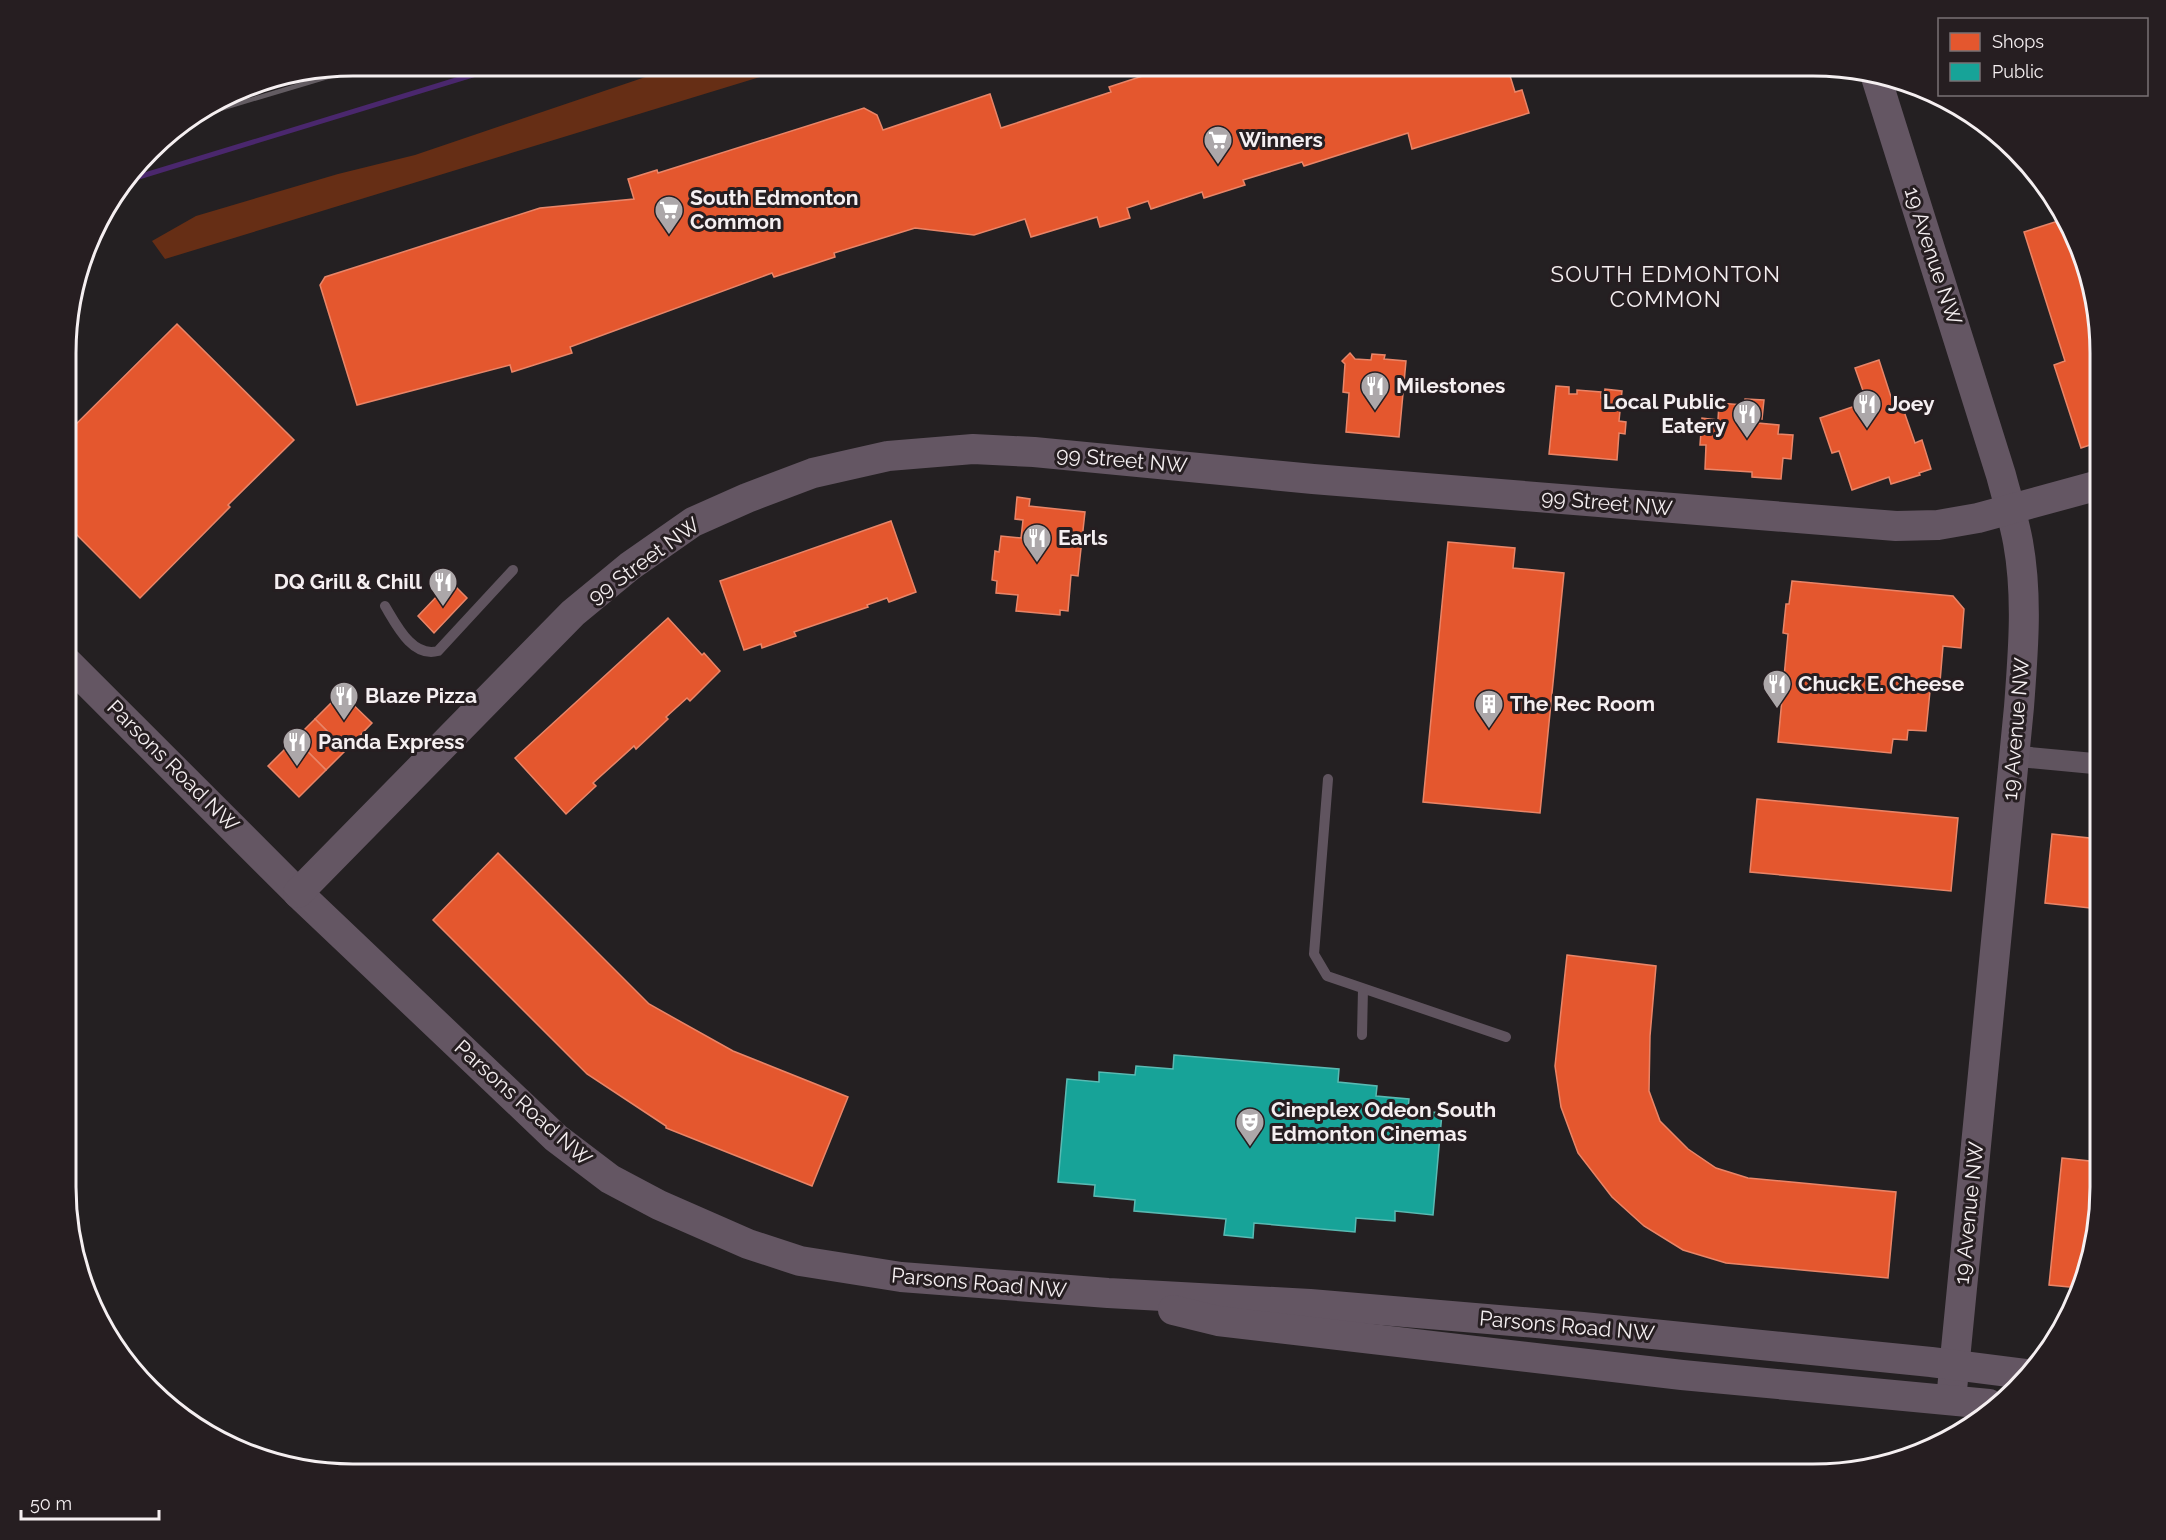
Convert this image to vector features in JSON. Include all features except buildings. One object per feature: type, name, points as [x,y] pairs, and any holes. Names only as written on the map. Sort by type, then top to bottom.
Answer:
[{"type":"street","name":"19 Avenue NW","points":[[1878,85],[1966,361],[2010,509],[2020,560],[2024,622],[2014,756],[1951,1400]]},
{"type":"street","name":"99 Street NW","points":[[298,892],[565,621],[630,566],[693,522],[747,498],[813,473],[888,456],[973,448],[1034,452],[1313,479],[1896,526],[1938,525],[1981,517],[2090,487]]},
{"type":"street","name":"Parsons Road NW","points":[[76,671],[298,892],[556,1138],[610,1179],[659,1205],[748,1245],[800,1261],[901,1277],[1108,1293],[1334,1306],[1603,1329],[2017,1373]]},
{"type":"street","points":[[2014,756],[2090,763]]},
{"type":"street","name":"Parsons Road NW","points":[[1108,1293],[1218,1321],[1682,1375],[1984,1403]]},
{"type":"lane","points":[[385,606],[411,643],[431,653],[438,651],[513,570]]},
{"type":"lane","points":[[1328,779],[1314,954],[1327,976],[1506,1037]]},
{"type":"lane","points":[[1362,1035],[1363,989]]},
{"type":"shaded area","points":[[648,76],[763,76],[165,259],[152,241],[196,216],[338,174],[415,155]]},
{"type":"waterway","points":[[141,176],[469,76]]},
{"type":"railway","points":[[228,107],[322,79]]},
{"type":"place","name":"Winners","points":[[1218,166]]},
{"type":"place","name":"South Edmonton Common","points":[[669,236]]},
{"type":"place","name":"Milestones","points":[[1375,412]]},
{"type":"place","name":"Joey","points":[[1867,430]]},
{"type":"place","name":"Local Public Eatery","points":[[1747,440]]},
{"type":"place","name":"Earls","points":[[1037,564]]},
{"type":"place","name":"DQ Grill & Chill","points":[[443,608]]},
{"type":"place","name":"Chuck E. Cheese","points":[[1777,710]]},
{"type":"place","name":"Blaze Pizza","points":[[344,722]]},
{"type":"place","name":"The Rec Room","points":[[1489,730]]},
{"type":"place","name":"Panda Express","points":[[297,768]]},
{"type":"place","name":"Cineplex Odeon South Edmonton Cinemas","points":[[1250,1148]]},
{"type":"district","name":"SOUTH EDMONTON COMMON","points":[[1666,286]]}]
